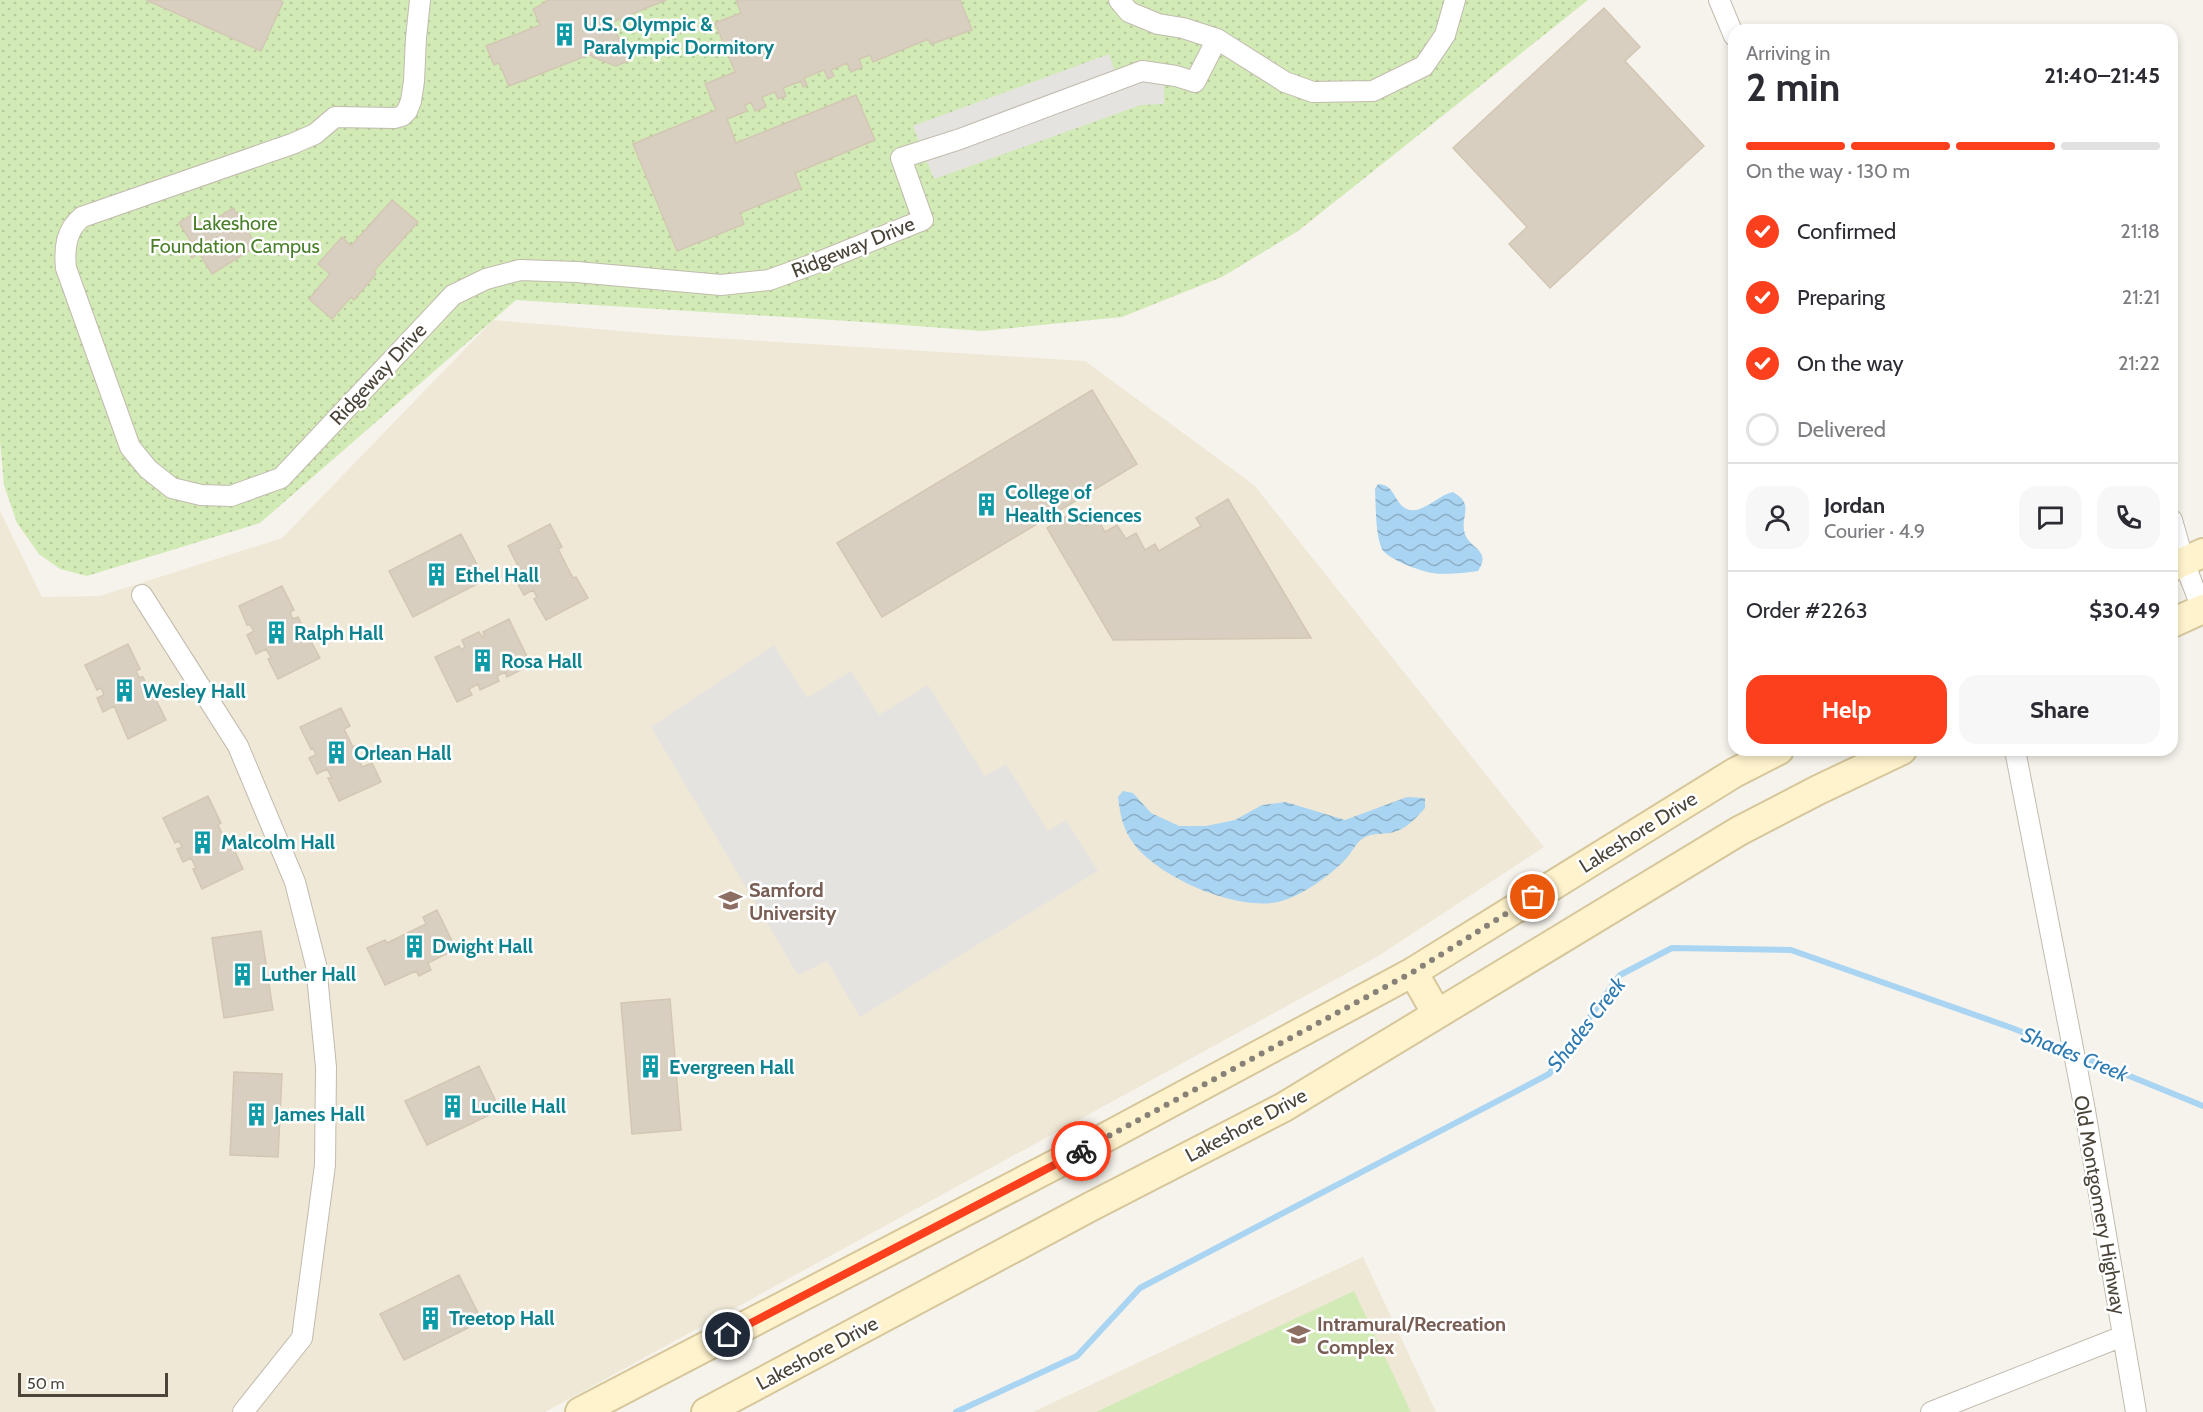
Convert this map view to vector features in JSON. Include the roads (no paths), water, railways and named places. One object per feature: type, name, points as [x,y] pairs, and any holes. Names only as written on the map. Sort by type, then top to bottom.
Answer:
[{"type":"main road","points":[[2178,620],[2203,609]]},
{"type":"main road","name":"Lakeshore Drive","points":[[580,1412],[1058,1163],[1413,972],[1734,773],[1767,756]]},
{"type":"main road","name":"Lakeshore Drive","points":[[706,1412],[1090,1207],[1284,1107],[1739,831],[1889,756]]},
{"type":"main road","points":[[1413,972],[1437,1014]]},
{"type":"street","name":"Ridgeway Drive","points":[[420,0],[414,81],[409,106],[402,116],[395,118],[335,117],[315,134],[292,144],[82,217],[69,230],[64,255],[66,268],[130,447],[148,469],[172,488],[201,495],[231,496],[281,478],[453,295],[486,279],[520,270],[577,272],[721,285],[769,279],[819,262],[923,220],[901,158],[960,139],[1142,71],[1176,76],[1195,82],[1216,39]]},
{"type":"street","points":[[1119,0],[1129,12],[1158,24],[1183,28],[1216,39],[1285,82],[1313,92],[1373,91],[1424,66],[1445,35],[1457,3]]},
{"type":"street","points":[[1719,0],[1729,24]]},
{"type":"street","points":[[2178,538],[2203,609]]},
{"type":"street","points":[[142,595],[238,746],[295,882],[316,965],[326,1067],[325,1165],[302,1338],[243,1412]]},
{"type":"street","name":"Old Montgomery Highway","points":[[2016,756],[2084,1105],[2136,1412]]},
{"type":"street","points":[[1931,1412],[2123,1336]]},
{"type":"water","points":[[1378,484],[1388,487],[1404,508],[1411,510],[1425,507],[1453,492],[1460,497],[1465,506],[1465,534],[1483,558],[1478,571],[1455,574],[1432,573],[1404,564],[1385,553],[1377,528],[1375,489]]},
{"type":"water","points":[[1123,791],[1133,793],[1151,813],[1179,826],[1206,826],[1235,820],[1262,805],[1286,802],[1345,820],[1407,797],[1425,798],[1425,808],[1401,829],[1370,835],[1362,839],[1339,866],[1301,893],[1285,900],[1267,903],[1247,902],[1225,898],[1182,881],[1146,857],[1130,839],[1121,816],[1118,797]]},
{"type":"waterway","name":"Shades Creek","points":[[956,1412],[1077,1356],[1140,1288],[1549,1074],[1620,975],[1672,948],[1791,950],[2012,1028],[2069,1051]]},
{"type":"waterway","name":"Shades Creek","points":[[2078,1055],[2203,1106]]},
{"type":"place","name":"U.S. Olympic & Paralympic Dormitory","points":[[565,35]]},
{"type":"place","name":"College of Health Sciences","points":[[987,504]]},
{"type":"place","name":"Ethel Hall","points":[[437,575]]},
{"type":"place","name":"Ralph Hall","points":[[276,633]]},
{"type":"place","name":"Rosa Hall","points":[[483,661]]},
{"type":"place","name":"Wesley Hall","points":[[125,691]]},
{"type":"place","name":"Orlean Hall","points":[[336,753]]},
{"type":"place","name":"Malcolm Hall","points":[[203,842]]},
{"type":"place","name":"Samford University","points":[[731,901]]},
{"type":"place","name":"Dwight Hall","points":[[414,946]]},
{"type":"place","name":"Luther Hall","points":[[243,974]]},
{"type":"place","name":"Evergreen Hall","points":[[651,1067]]},
{"type":"place","name":"Lucille Hall","points":[[453,1106]]},
{"type":"place","name":"James Hall","points":[[256,1114]]},
{"type":"place","name":"Treetop Hall","points":[[431,1318]]},
{"type":"place","name":"Intramural/Recreation Complex","points":[[1299,1335]]},
{"type":"park label","name":"Lakeshore Foundation Campus","points":[[235,234]]}]
